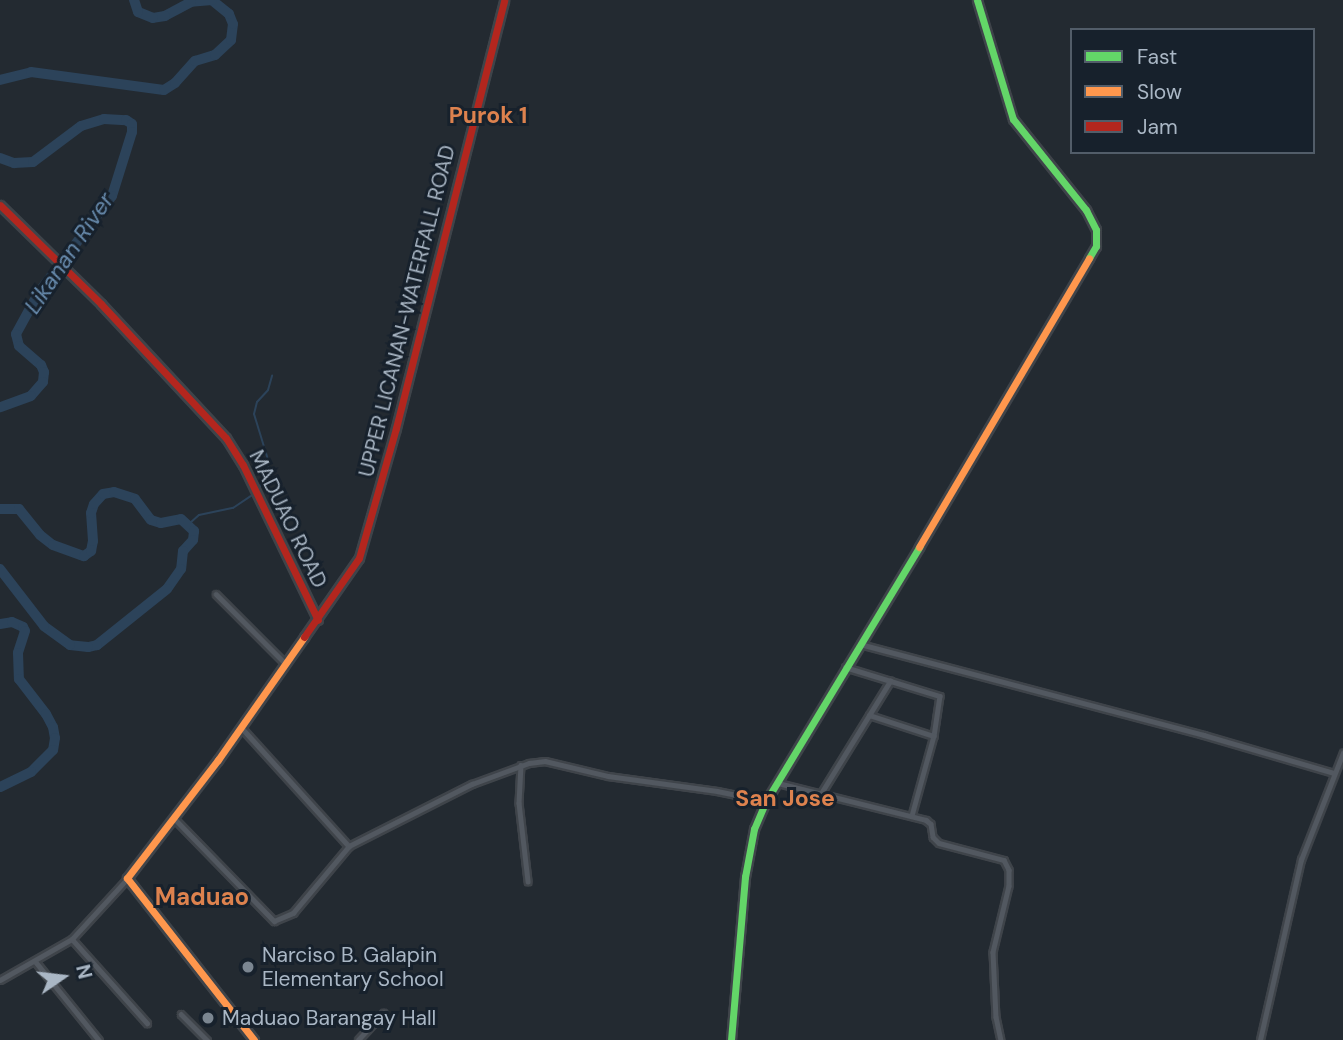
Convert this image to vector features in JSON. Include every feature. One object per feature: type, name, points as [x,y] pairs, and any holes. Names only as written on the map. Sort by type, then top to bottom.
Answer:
[{"type":"street","name":"UPPER LICANAN-WATERFALL ROAD","points":[[318,620],[351,573],[367,538],[503,0]]},
{"type":"street","points":[[731,1040],[745,877],[754,830],[766,801],[1014,390],[1097,246],[1096,230],[1086,210],[1013,119],[977,0]]},
{"type":"street","name":"MADUAO ROAD","points":[[0,205],[67,270],[226,438],[243,466],[318,620],[127,878]]},
{"type":"street","points":[[216,594],[285,663]]},
{"type":"street","points":[[859,644],[1204,734],[1334,773]]},
{"type":"street","points":[[845,667],[940,696],[934,736],[912,816]]},
{"type":"street","points":[[820,794],[890,681]]},
{"type":"street","points":[[869,715],[934,736]]},
{"type":"street","points":[[241,727],[349,846]]},
{"type":"street","points":[[1261,1040],[1301,860],[1343,753]]},
{"type":"street","points":[[173,818],[274,921],[293,913],[349,846],[472,784],[521,765],[545,761],[608,776],[717,791],[766,801]]},
{"type":"street","points":[[521,765],[519,803],[528,881]]},
{"type":"street","points":[[778,783],[929,822],[933,837],[939,843],[1000,858],[1008,865],[1009,886],[993,952],[996,1017],[1001,1040]]},
{"type":"street","points":[[0,980],[72,939],[127,878],[254,1040]]},
{"type":"street","points":[[72,939],[147,1023]]},
{"type":"street","points":[[35,961],[99,1040]]},
{"type":"street","points":[[358,1040],[383,1013]]},
{"type":"street","points":[[181,1014],[206,1040]]},
{"type":"waterway","name":"Likanan River","points":[[0,80],[31,72],[164,90],[175,83],[195,61],[215,55],[231,40],[233,24],[229,14],[212,0],[191,2],[165,16],[153,18],[138,12],[134,0]]},
{"type":"waterway","name":"Likanan River","points":[[0,158],[14,163],[33,162],[81,126],[104,119],[126,120],[132,124],[132,132],[112,196],[39,292],[16,334],[19,346],[41,365],[44,372],[43,382],[31,396],[0,407]]},
{"type":"waterway","points":[[259,489],[269,463],[254,414],[257,402],[268,390],[272,376]]},
{"type":"waterway","name":"Likanan River","points":[[0,509],[19,509],[40,535],[53,545],[84,556],[91,551],[93,541],[91,513],[94,504],[103,494],[114,492],[135,499],[151,520],[161,523],[181,519],[194,531],[193,540],[183,551],[181,569],[167,589],[97,645],[88,647],[70,645],[44,626],[0,569]]},
{"type":"waterway","points":[[190,523],[199,515],[233,508],[252,495]]},
{"type":"waterway","name":"Likanan River","points":[[0,624],[12,622],[23,627],[25,631],[18,653],[19,679],[46,714],[55,738],[53,750],[31,772],[0,787]]},
{"type":"traffic: fast","points":[[977,0],[1013,119],[1086,210],[1096,230],[1096,246],[1089,258]]},
{"type":"traffic: fast","points":[[731,1040],[745,877],[754,829],[766,801],[919,547]]},
{"type":"traffic: slow","points":[[919,547],[1089,258]]},
{"type":"traffic: slow","points":[[254,1040],[127,878],[218,760],[304,637]]},
{"type":"traffic: jam","points":[[304,637],[359,558],[396,428],[504,0]]},
{"type":"traffic: jam","points":[[0,205],[101,304],[226,438],[243,465],[318,620]]},
{"type":"place","name":"Narciso B. Galapin Elementary School","points":[[248,967]]},
{"type":"place","name":"Maduao Barangay Hall","points":[[208,1018]]},
{"type":"district","name":"Purok 1","points":[[488,115]]},
{"type":"district","name":"San Jose","points":[[785,798]]},
{"type":"district","name":"Maduao","points":[[202,897]]}]
